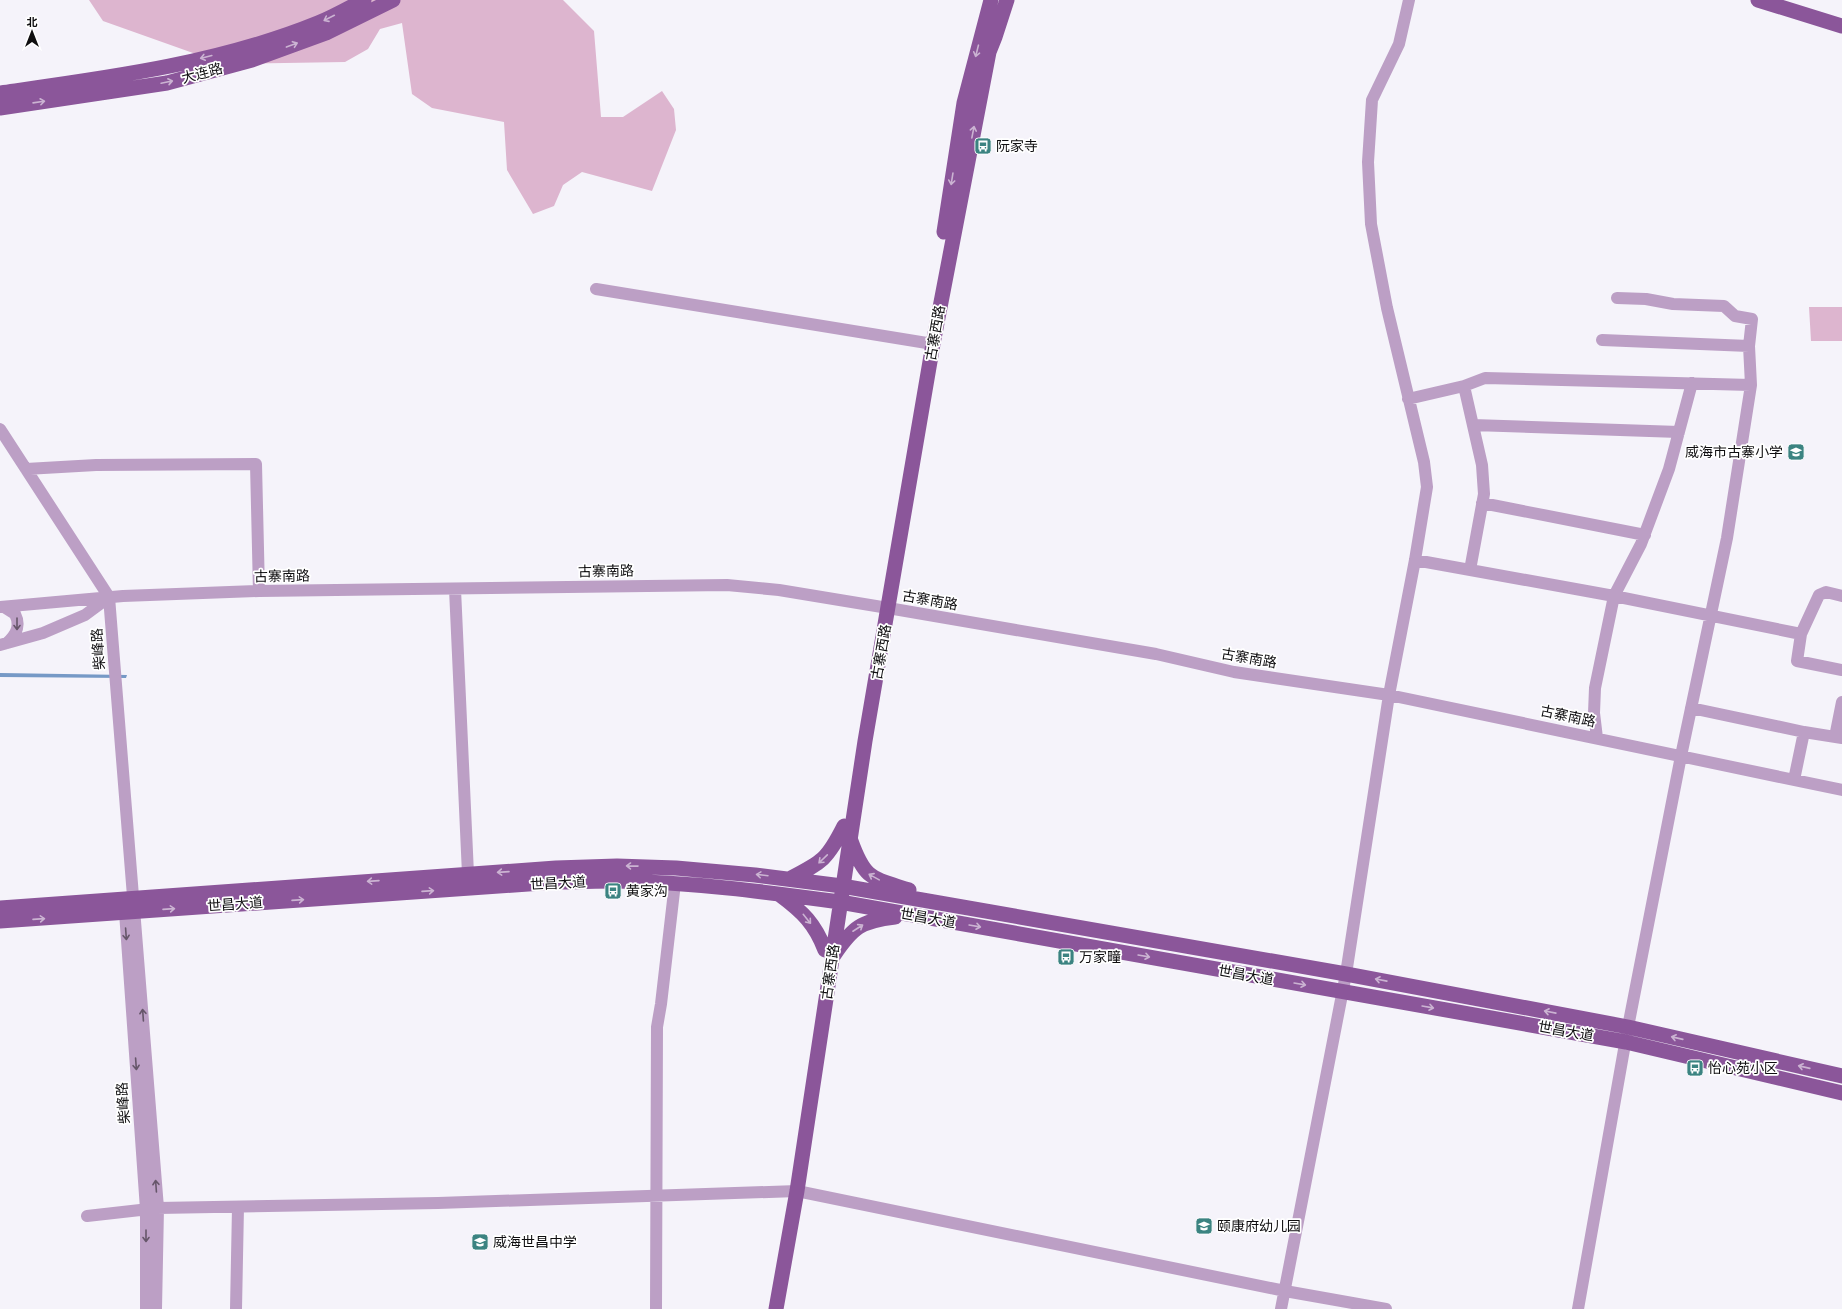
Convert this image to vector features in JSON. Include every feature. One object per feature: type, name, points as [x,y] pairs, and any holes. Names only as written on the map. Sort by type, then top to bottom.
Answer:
[{"type":"main road","name":"大连路","points":[[0,93],[162,68],[242,48],[318,23],[364,0]]},
{"type":"main road","name":"大连路","points":[[0,108],[167,83],[252,60],[326,32],[393,0]]},
{"type":"main road","points":[[983,0],[981,9],[988,35],[1007,24],[1015,0]]},
{"type":"main road","name":"古寨西路","points":[[839,886],[844,826],[885,608],[930,343],[989,52],[988,35],[991,0]]},
{"type":"main road","name":"古寨西路","points":[[988,35],[1007,0]]},
{"type":"main road","points":[[1758,0],[1842,26]]},
{"type":"main road","points":[[1784,0],[1842,18]]},
{"type":"main road","name":"古寨西路","points":[[776,1309],[791,1191],[829,954],[836,901],[851,840],[885,608]]},
{"type":"main road","points":[[788,879],[822,861],[832,850],[844,826]]},
{"type":"main road","points":[[851,840],[857,859],[864,870],[873,877],[918,893],[935,902]]},
{"type":"main road","name":"世昌大道","points":[[0,921],[468,874],[556,868],[617,866],[676,868],[788,879],[839,886],[1346,974],[1628,1027],[1842,1076]]},
{"type":"main road","name":"世昌大道","points":[[0,908],[131,907],[556,882],[616,881],[675,883],[836,901],[1626,1042],[1842,1093]]},
{"type":"main road","points":[[780,894],[798,908],[808,919],[818,933],[829,954],[858,927],[875,919],[912,915]]},
{"type":"main road","name":"古寨西路","points":[[767,1309],[791,1191]]},
{"type":"street","points":[[1281,1309],[1346,974],[1389,695],[1415,560],[1427,487],[1424,462],[1387,308],[1371,224],[1368,162],[1372,100],[1399,44],[1409,0]]},
{"type":"street","points":[[596,289],[930,343]]},
{"type":"street","points":[[1578,1309],[1628,1027],[1681,756],[1727,538],[1751,385],[1749,346],[1752,319],[1735,316],[1724,306],[1673,304],[1646,299],[1617,298]]},
{"type":"street","points":[[1602,340],[1749,346]]},
{"type":"street","points":[[1408,399],[1464,386],[1485,378],[1751,385]]},
{"type":"street","points":[[1597,738],[1594,713],[1595,688],[1614,596],[1645,535],[1669,469],[1692,384]]},
{"type":"street","points":[[1464,386],[1482,465],[1484,494],[1470,570]]},
{"type":"street","points":[[1473,425],[1679,432]]},
{"type":"street","name":"柴峰路","points":[[0,429],[109,597],[152,1209],[156,1309]]},
{"type":"street","points":[[26,469],[96,465],[256,464],[259,591]]},
{"type":"street","points":[[1482,503],[1645,535]]},
{"type":"street","points":[[1415,560],[1614,596],[1801,634]]},
{"type":"street","name":"古寨南路","points":[[2,607],[109,597],[259,591],[633,585],[726,585],[779,590],[1156,654],[1234,672],[1389,695],[1842,790]]},
{"type":"street","points":[[455,589],[468,874]]},
{"type":"street","points":[[1842,596],[1826,592],[1819,595],[1801,634],[1797,661],[1842,670]]},
{"type":"street","points":[[3,644],[43,633],[84,615],[109,597]]},
{"type":"street","points":[[2,607],[15,614],[18,624],[15,634],[3,644]]},
{"type":"street","points":[[1691,708],[1804,732],[1839,737],[1842,702]]},
{"type":"street","points":[[1794,780],[1804,732]]},
{"type":"street","points":[[656,1309],[657,1027],[675,883]]},
{"type":"street","points":[[87,1216],[152,1209],[438,1203],[791,1191],[1285,1291],[1386,1309]]},
{"type":"street","points":[[236,1309],[238,1207]]},
{"type":"street","name":"柴峰路","points":[[146,1309],[152,1209]]},
{"type":"shaded area","points":[[89,0],[563,0],[594,31],[601,117],[623,117],[662,91],[674,109],[676,130],[652,191],[582,172],[563,185],[554,206],[533,214],[507,170],[504,122],[432,108],[412,94],[402,23],[380,29],[368,49],[345,62],[224,64],[103,21]]},
{"type":"shaded area","points":[[1809,307],[1842,307],[1842,341],[1811,341]]},
{"type":"water","points":[[0,673],[127,675],[126,678],[0,677]]},
{"type":"place","name":"阮家寺","points":[[983,146]]},
{"type":"place","name":"威海市古寨小学","points":[[1796,452]]},
{"type":"place","name":"黄家沟","points":[[613,891]]},
{"type":"place","name":"万家疃","points":[[1066,957]]},
{"type":"place","name":"怡心苑小区","points":[[1695,1068]]},
{"type":"place","name":"颐康府幼儿园","points":[[1204,1226]]},
{"type":"place","name":"威海世昌中学","points":[[480,1242]]}]
